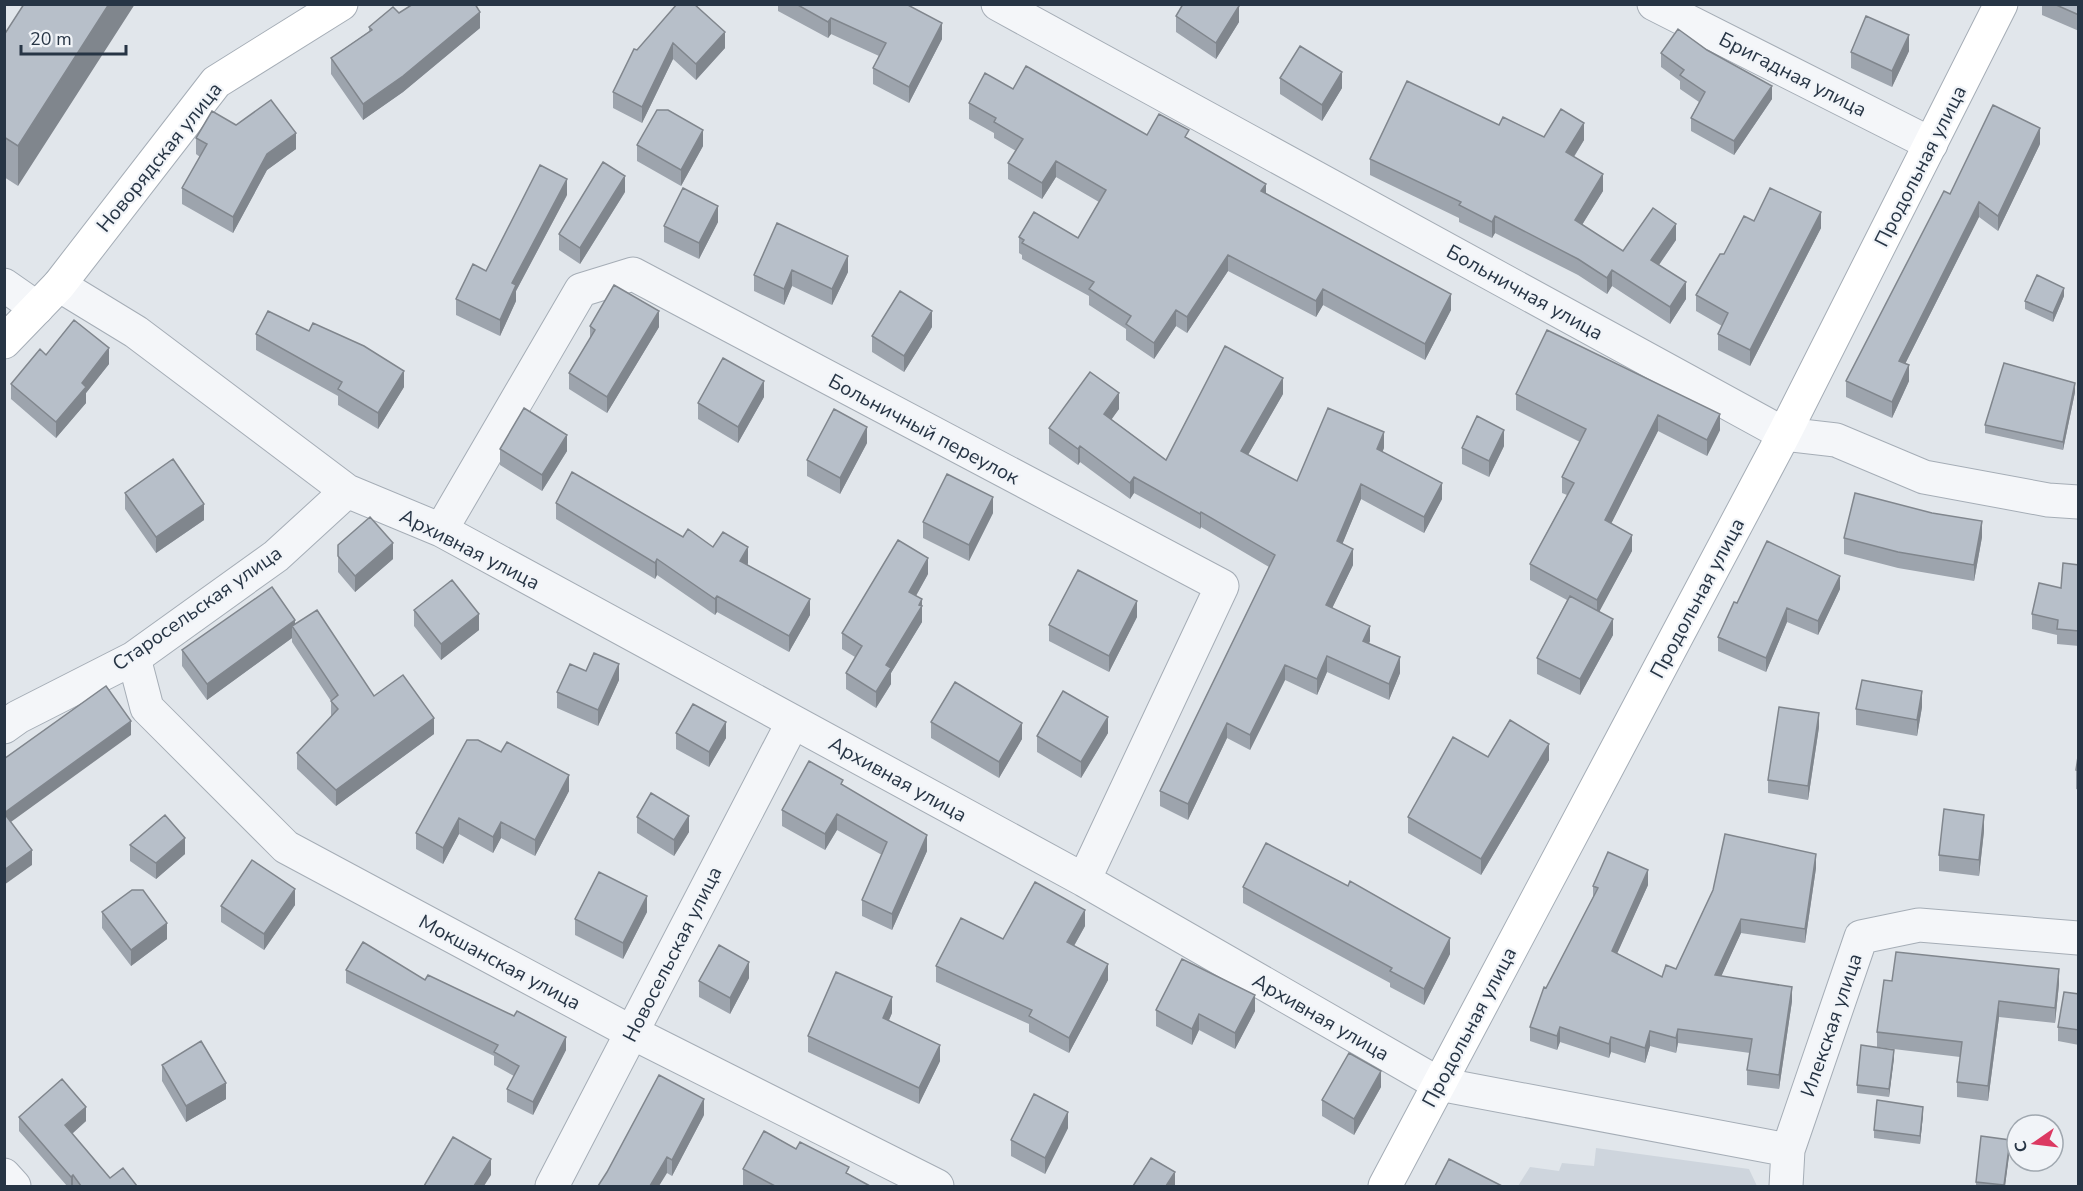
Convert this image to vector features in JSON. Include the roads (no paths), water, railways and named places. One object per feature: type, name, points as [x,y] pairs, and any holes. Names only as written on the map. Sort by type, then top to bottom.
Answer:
[{"type":"main road","name":"Новорядская улица","points":[[4,342],[48,296],[216,82],[341,4]]},
{"type":"main road","name":"Продольная улица","points":[[1385,1186],[1784,434],[2001,4]]},
{"type":"street","name":"Больничная улица","points":[[998,4],[1784,434],[1836,440],[1924,477],[2048,500],[2079,502]]},
{"type":"street","name":"Бригадная улица","points":[[1654,4],[1931,144]]},
{"type":"street","name":"Больничный переулок","points":[[441,530],[581,290],[633,274],[1222,586],[1084,880]]},
{"type":"street","name":"Архивная улица","points":[[4,285],[48,296],[136,332],[347,490],[441,530],[1084,880],[1438,1084],[1788,1150]]},
{"type":"street","name":"Старосельская улица","points":[[4,727],[18,717],[134,658],[276,556],[347,490]]},
{"type":"street","name":"Мокшанская улица","points":[[134,658],[147,708],[286,847],[631,1032],[938,1186]]},
{"type":"street","name":"Новосельская улица","points":[[552,1186],[793,722]]},
{"type":"street","name":"Илекская улица","points":[[1788,1150],[1861,937],[1919,925],[2079,938]]},
{"type":"street","points":[[1786,1186],[1788,1150]]},
{"type":"street","points":[[4,1175],[14,1186]]}]
